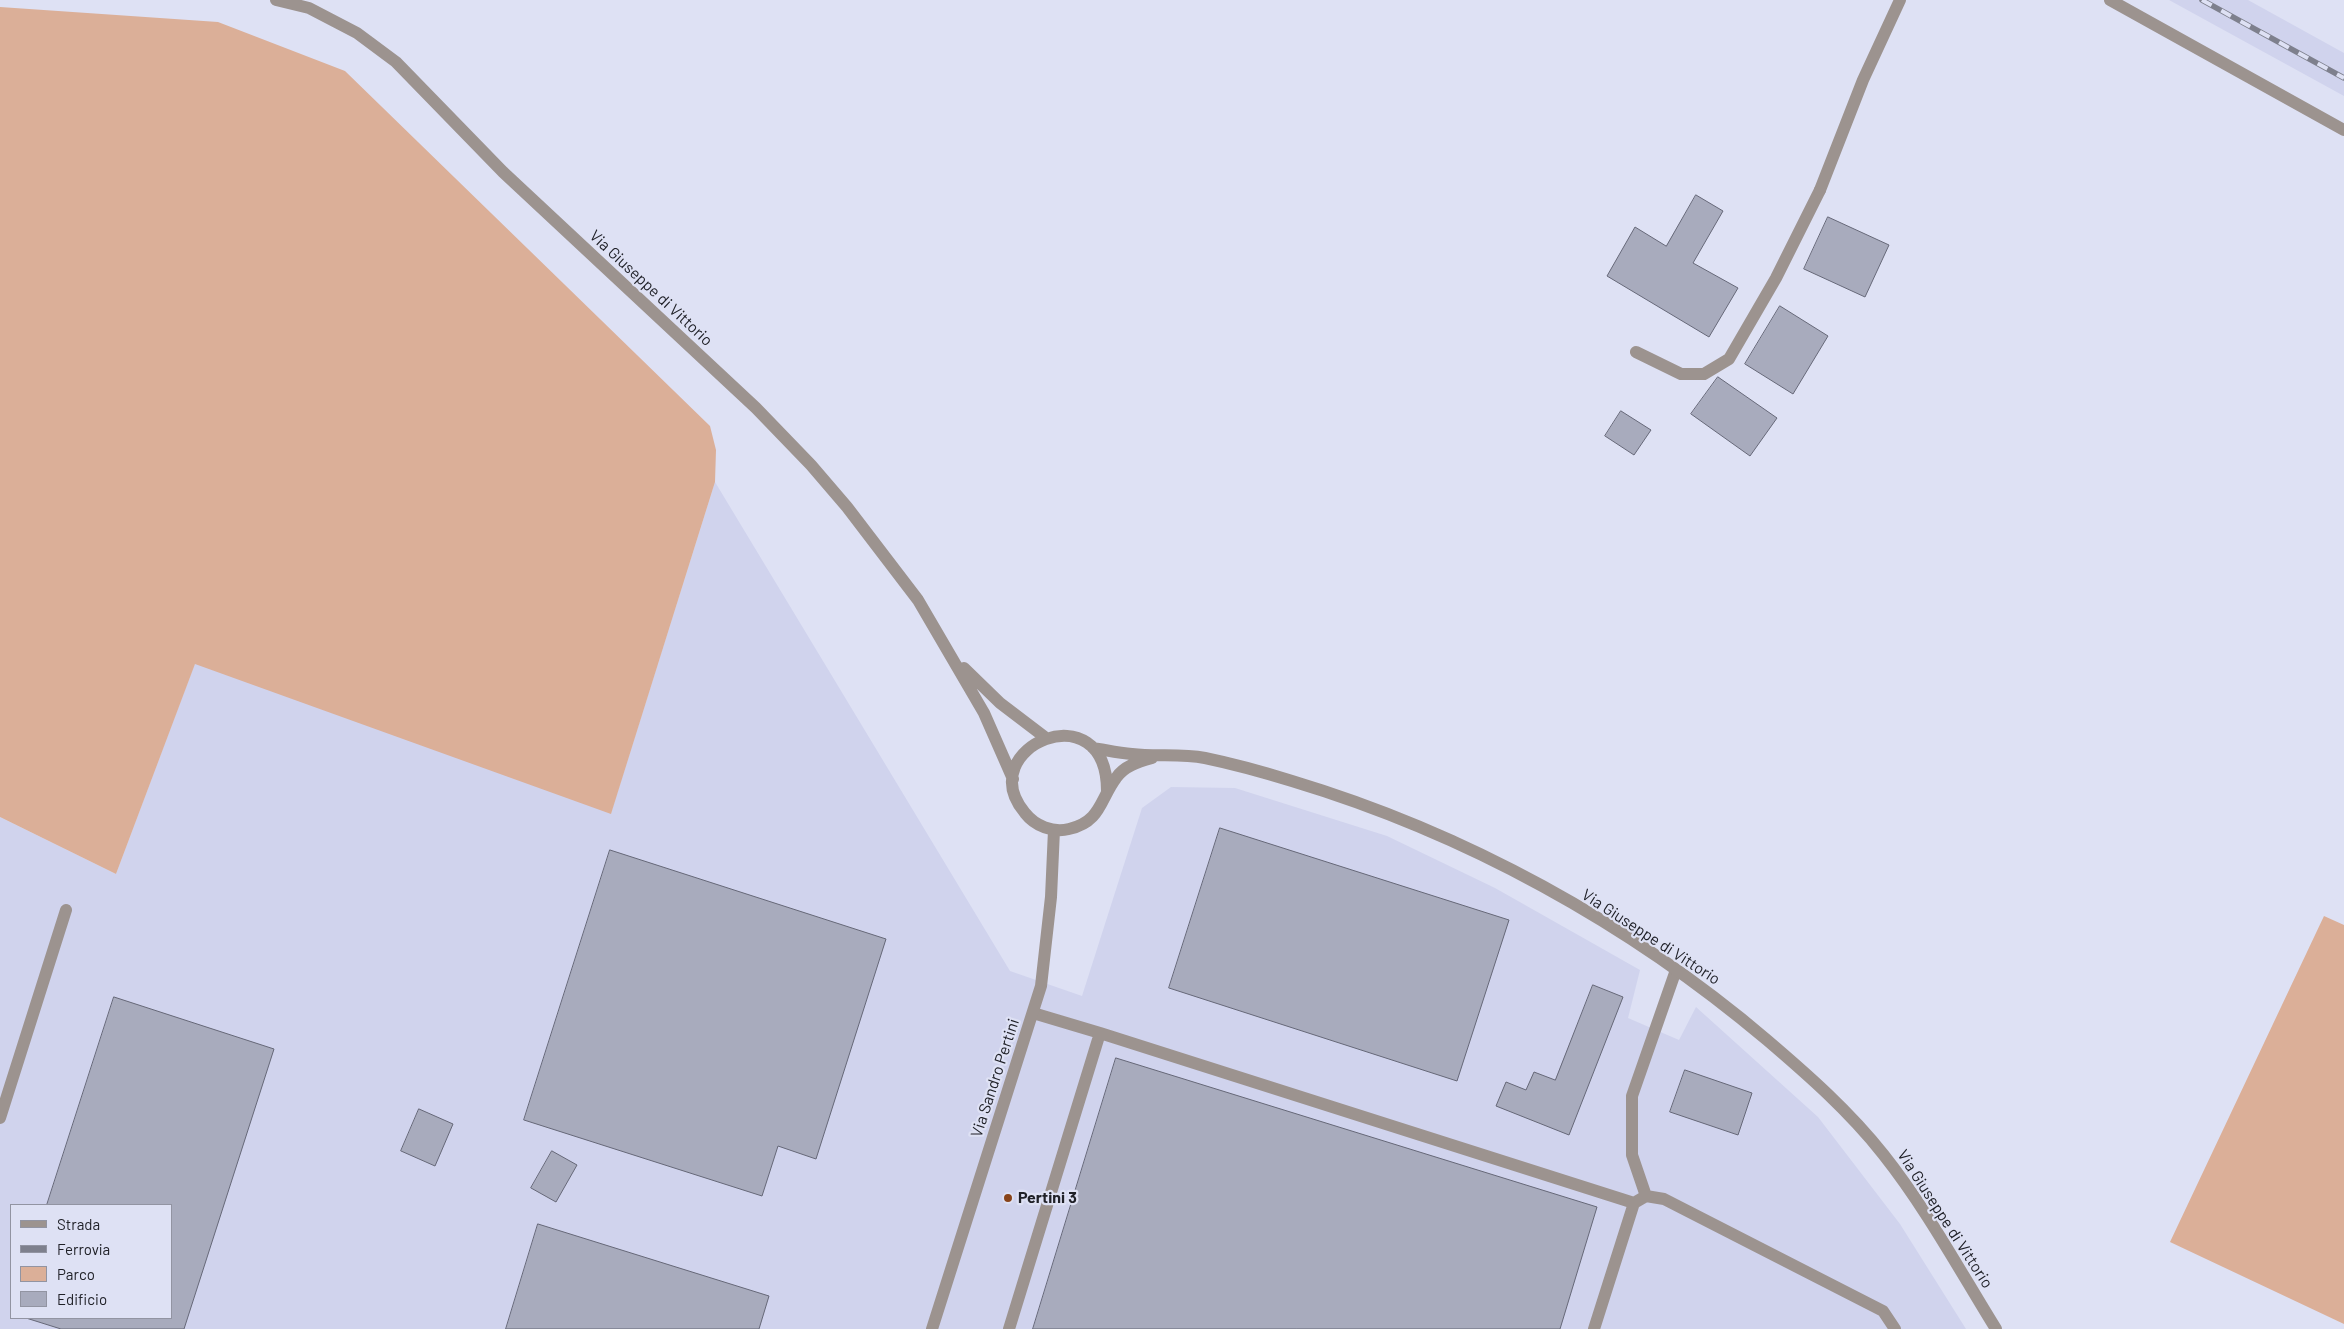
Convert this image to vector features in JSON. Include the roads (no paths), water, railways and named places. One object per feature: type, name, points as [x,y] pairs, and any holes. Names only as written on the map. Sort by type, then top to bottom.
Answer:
[{"type":"street","name":"Via Giuseppe di Vittorio","points":[[276,0],[309,8],[357,33],[396,62],[503,172],[756,408],[811,465],[852,514],[918,600],[984,713],[1013,779],[1014,794],[1020,807],[1029,818],[1041,826],[1054,830],[1068,830],[1088,821],[1102,806],[1107,792],[1116,777],[1126,767],[1161,755]]},
{"type":"street","points":[[1636,352],[1681,374],[1704,374],[1729,360],[1776,278],[1820,190],[1863,80],[1900,0]]},
{"type":"street","points":[[2110,0],[2344,130]]},
{"type":"street","name":"Via Giuseppe di Vittorio","points":[[952,657],[1000,703],[1046,738],[1071,737],[1083,741],[1093,748],[1132,754],[1202,757],[1245,767],[1384,812],[1450,840],[1589,912],[1676,970],[1755,1030],[1807,1074],[1847,1112],[1884,1155],[1919,1205],[1996,1329]]},
{"type":"street","points":[[1013,779],[1016,766],[1023,754],[1033,744],[1046,738]]},
{"type":"street","points":[[1093,748],[1103,761],[1107,776],[1107,792]]},
{"type":"street","name":"Via Sandro Pertini","points":[[932,1329],[1041,986],[1052,897],[1054,830]]},
{"type":"street","points":[[0,1118],[66,910]]},
{"type":"street","points":[[1646,1196],[1632,1155],[1632,1096],[1676,970]]},
{"type":"street","points":[[1032,1012],[1634,1203]]},
{"type":"street","points":[[1009,1329],[1100,1033]]},
{"type":"street","points":[[1594,1329],[1634,1203],[1646,1196],[1664,1199],[1883,1311],[1895,1329]]},
{"type":"railway","points":[[2202,0],[2344,78]]},
{"type":"place","name":"Pertini 3","points":[[1008,1198]]}]
